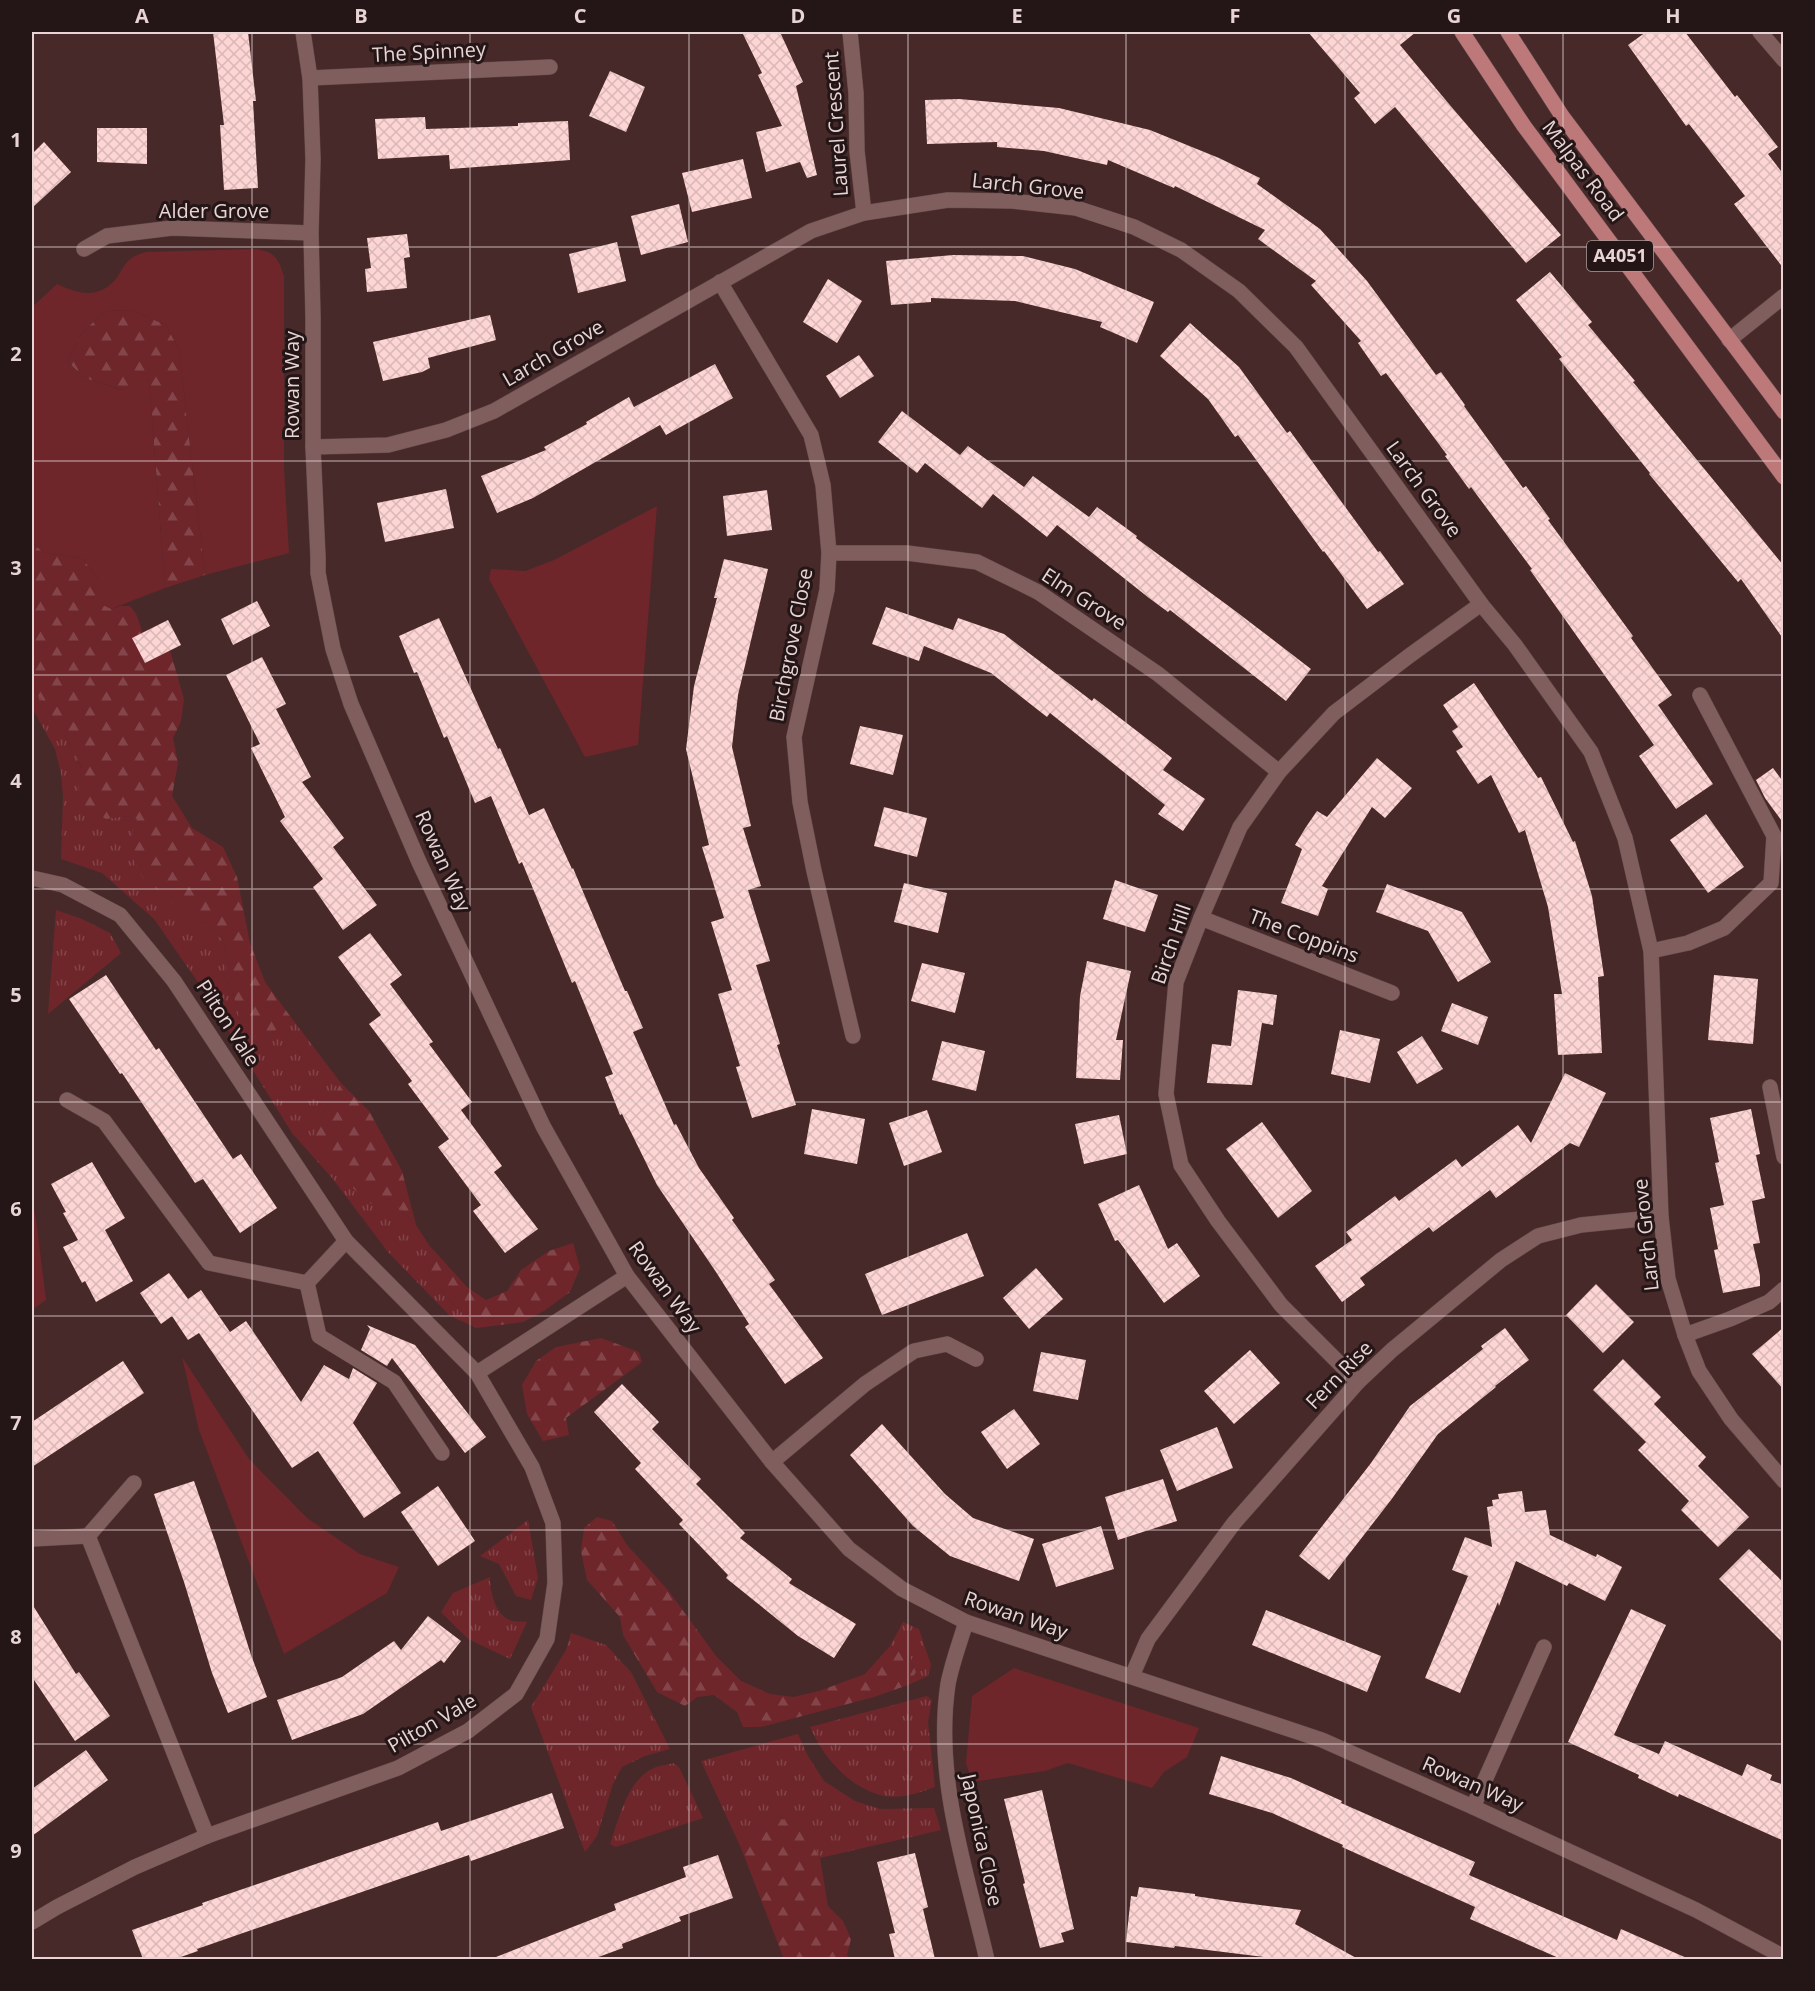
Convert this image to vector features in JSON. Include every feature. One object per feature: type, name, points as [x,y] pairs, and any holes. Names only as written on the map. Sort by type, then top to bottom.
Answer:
[{"type":"main road","name":"Malpas Road","points":[[1462,32],[1524,126],[1784,477]]},
{"type":"main road","name":"Malpas Road","points":[[1508,32],[1562,116],[1784,412]]},
{"type":"street","name":"Rowan Way","points":[[303,32],[310,78],[313,159],[311,233],[314,317],[313,447],[318,573],[333,649],[351,704],[420,862],[543,1126],[627,1276],[772,1462],[849,1549],[902,1589],[966,1622],[1322,1740],[1696,1910],[1784,1957]]},
{"type":"street","name":"Laurel Crescent","points":[[850,32],[856,93],[857,151],[864,213]]},
{"type":"street","points":[[1760,32],[1784,60]]},
{"type":"street","name":"The Spinney","points":[[310,78],[550,67]]},
{"type":"street","name":"Larch Grove","points":[[313,447],[388,445],[456,426],[494,411],[811,231],[864,213],[948,200],[1012,201],[1076,208],[1134,227],[1181,250],[1239,291],[1296,347],[1481,604],[1515,645],[1591,753],[1624,838],[1651,951],[1661,1217],[1668,1279],[1699,1371],[1731,1419],[1783,1480]]},
{"type":"street","name":"Alder Grove","points":[[84,249],[107,236],[172,228],[311,233]]},
{"type":"street","name":"Birchgrove Close","points":[[720,282],[811,435],[823,485],[829,553],[827,590],[794,737],[800,802],[853,1036]]},
{"type":"street","points":[[1730,340],[1784,296]]},
{"type":"street","name":"Elm Grove","points":[[829,553],[907,553],[977,562],[1038,592],[1158,674],[1279,772]]},
{"type":"street","name":"Birch Hill","points":[[1358,1382],[1281,1305],[1218,1221],[1181,1165],[1166,1094],[1176,982],[1240,827],[1279,772],[1334,714],[1408,656],[1481,604]]},
{"type":"street","points":[[1651,951],[1688,943],[1724,928],[1771,883],[1774,836],[1700,695]]},
{"type":"street","name":"Pilton Vale","points":[[32,878],[63,885],[120,915],[174,981],[346,1241],[477,1373],[532,1467],[553,1523],[555,1583],[547,1640],[516,1694],[468,1731],[398,1768],[207,1836],[135,1868],[57,1907],[32,1923]]},
{"type":"street","name":"The Coppins","points":[[1201,918],[1392,993]]},
{"type":"street","points":[[1770,1087],[1784,1157]]},
{"type":"street","points":[[67,1100],[104,1120],[209,1263],[307,1283]]},
{"type":"street","name":"Fern Rise","points":[[1132,1676],[1148,1639],[1234,1523],[1358,1382],[1392,1350],[1501,1260],[1538,1236],[1581,1225],[1661,1217]]},
{"type":"street","points":[[307,1283],[346,1241]]},
{"type":"street","points":[[477,1373],[627,1276]]},
{"type":"street","points":[[307,1283],[319,1336],[394,1382],[442,1453]]},
{"type":"street","points":[[1685,1335],[1769,1302],[1784,1289]]},
{"type":"street","points":[[772,1462],[865,1384],[914,1351],[947,1344],[975,1359]]},
{"type":"street","points":[[32,1539],[88,1536],[134,1483]]},
{"type":"street","points":[[88,1536],[207,1836]]},
{"type":"street","name":"Japonica Close","points":[[966,1622],[948,1683],[945,1757],[949,1799],[987,1959]]},
{"type":"street","points":[[1473,1807],[1544,1647]]},
{"type":"green space","points":[[256,249],[272,254],[284,276],[284,468],[289,553],[205,575],[179,349],[166,325],[132,310],[104,311],[81,334],[68,362],[84,378],[122,390],[149,379],[165,588],[111,609],[101,604],[99,579],[82,558],[44,553],[32,542],[32,307],[57,284],[79,292],[101,290],[115,280],[131,259],[146,252]]},
{"type":"green space","points":[[132,310],[166,325],[179,349],[205,575],[165,588],[149,380],[123,390],[84,378],[68,362],[81,334],[104,311]]},
{"type":"green space","points":[[657,506],[638,745],[585,757],[489,579],[491,569],[525,571],[554,560]]},
{"type":"green space","points":[[32,542],[44,553],[82,558],[99,579],[111,609],[130,606],[144,636],[167,640],[184,699],[181,721],[173,738],[178,763],[172,796],[192,828],[223,847],[237,877],[250,943],[265,982],[293,1020],[265,1039],[250,1036],[241,1024],[233,993],[224,976],[229,962],[222,939],[143,878],[131,855],[133,831],[137,819],[126,816],[106,819],[79,804],[82,768],[69,742],[32,686]]},
{"type":"green space","points":[[32,686],[69,742],[82,769],[79,785],[110,818],[126,816],[138,819],[133,831],[173,901],[222,939],[229,962],[224,976],[233,993],[241,1024],[265,1039],[293,1020],[341,1083],[319,1120],[416,1225],[429,1245],[425,1261],[437,1287],[477,1328],[450,1316],[388,1252],[332,1178],[292,1133],[202,988],[154,919],[102,873],[61,859],[63,797],[61,773],[55,749],[32,708]]},
{"type":"green space","points":[[56,910],[82,919],[110,933],[121,953],[48,1014]]},
{"type":"green space","points":[[341,1083],[369,1111],[402,1171],[416,1225],[398,1206],[379,1210],[349,1185],[313,1137],[319,1120]]},
{"type":"green space","points":[[32,1195],[46,1300],[35,1308],[32,1302]]},
{"type":"green space","points":[[573,1243],[580,1268],[570,1292],[544,1311],[523,1322],[477,1328],[437,1287],[425,1261],[429,1245],[467,1287],[486,1300],[507,1291],[521,1270],[549,1251]]},
{"type":"green space","points":[[601,1338],[639,1352],[642,1362],[566,1418],[569,1435],[543,1441],[527,1414],[522,1385],[536,1361],[556,1347]]},
{"type":"green space","points":[[182,1357],[249,1459],[307,1518],[360,1554],[399,1567],[387,1593],[284,1654],[199,1430]]},
{"type":"green space","points":[[597,1517],[612,1521],[627,1545],[668,1590],[716,1656],[741,1681],[770,1694],[793,1697],[819,1691],[865,1674],[890,1646],[909,1655],[916,1672],[908,1685],[874,1697],[761,1727],[743,1727],[737,1712],[714,1695],[697,1697],[685,1706],[657,1692],[623,1635],[620,1617],[587,1580],[581,1551],[584,1528]]},
{"type":"green space","points":[[528,1520],[538,1578],[531,1600],[516,1596],[499,1564],[480,1556]]},
{"type":"green space","points":[[490,1577],[495,1603],[502,1615],[513,1621],[527,1622],[510,1659],[468,1639],[441,1612],[453,1593]]},
{"type":"green space","points":[[903,1622],[919,1629],[931,1665],[928,1676],[908,1685],[916,1672],[909,1655],[890,1646]]},
{"type":"green space","points":[[571,1633],[606,1645],[631,1672],[670,1749],[645,1756],[622,1767],[613,1784],[597,1836],[585,1852],[531,1707],[566,1650]]},
{"type":"green space","points":[[1014,1668],[1199,1728],[1187,1757],[1164,1772],[1152,1788],[1068,1763],[1045,1771],[972,1782],[966,1763],[972,1696]]},
{"type":"green space","points":[[927,1696],[932,1700],[928,1722],[935,1787],[916,1793],[897,1797],[884,1796],[860,1786],[849,1779],[830,1760],[810,1727]]},
{"type":"green space","points":[[798,1734],[808,1756],[824,1781],[855,1801],[880,1809],[934,1808],[941,1830],[820,1858],[808,1837],[762,1823],[741,1848],[701,1761]]},
{"type":"green space","points":[[673,1763],[679,1767],[703,1818],[616,1847],[610,1844],[625,1801],[637,1781],[654,1768]]},
{"type":"green space","points":[[786,1819],[808,1837],[820,1858],[828,1906],[843,1921],[851,1939],[847,1955],[849,1959],[784,1959],[741,1848],[762,1823]]},
{"type":"building","points":[[213,32],[248,32],[256,101],[253,101],[258,188],[224,190],[220,125],[224,125]]},
{"type":"building","points":[[742,32],[780,32],[803,82],[796,86],[817,175],[807,178],[800,162],[766,172],[756,132],[782,126],[758,75],[762,73]]},
{"type":"building","points":[[1308,32],[1416,32],[1400,45],[1561,235],[1526,263],[1395,107],[1375,124],[1354,98],[1360,93]]},
{"type":"building","points":[[1646,32],[1685,32],[1735,97],[1737,95],[1778,147],[1768,154],[1784,175],[1784,269],[1734,204],[1745,196],[1689,124],[1686,126],[1628,45]]},
{"type":"building","points":[[610,71],[645,87],[626,132],[589,116]]},
{"type":"building","points":[[959,99],[1059,108],[1150,130],[1219,158],[1260,178],[1257,184],[1320,229],[1367,281],[1436,375],[1441,372],[1523,488],[1526,486],[1550,519],[1548,520],[1633,636],[1631,638],[1672,695],[1658,705],[1713,784],[1676,809],[1639,756],[1654,745],[1530,570],[1532,569],[1471,487],[1469,489],[1445,456],[1447,455],[1386,373],[1381,376],[1358,343],[1361,341],[1311,285],[1316,281],[1258,239],[1265,230],[1175,186],[1174,188],[1108,160],[1107,165],[1044,151],[997,147],[997,142],[927,144],[925,100]]},
{"type":"building","points":[[425,117],[426,129],[518,126],[518,123],[568,121],[570,160],[450,169],[449,155],[378,159],[375,119]]},
{"type":"building","points":[[97,128],[147,128],[147,164],[97,162]]},
{"type":"building","points":[[44,142],[71,172],[32,208],[32,154]]},
{"type":"building","points":[[743,159],[752,198],[692,212],[682,173]]},
{"type":"building","points":[[679,204],[688,242],[641,255],[631,216]]},
{"type":"building","points":[[407,234],[410,257],[404,258],[407,288],[367,292],[365,269],[371,268],[367,238]]},
{"type":"building","points":[[617,242],[626,281],[578,293],[569,254]]},
{"type":"building","points":[[953,255],[1023,256],[1075,269],[1154,302],[1137,343],[1100,327],[1102,322],[1015,301],[931,298],[931,302],[891,305],[886,261]]},
{"type":"building","points":[[1550,272],[1592,322],[1588,325],[1635,381],[1633,382],[1784,566],[1784,640],[1741,579],[1738,582],[1649,474],[1559,359],[1562,357],[1516,300]]},
{"type":"building","points":[[828,279],[862,301],[837,343],[803,322]]},
{"type":"building","points":[[490,315],[496,340],[428,358],[430,368],[383,381],[373,342]]},
{"type":"building","points":[[1190,323],[1239,367],[1287,433],[1290,431],[1404,584],[1367,609],[1238,435],[1235,437],[1208,399],[1160,356]]},
{"type":"building","points":[[859,355],[874,376],[840,398],[826,376]]},
{"type":"building","points":[[715,364],[733,398],[666,435],[660,425],[533,498],[497,513],[481,476],[546,450],[544,447],[587,424],[586,422],[629,397],[634,407]]},
{"type":"building","points":[[902,411],[960,455],[968,446],[1024,487],[1033,476],[1089,517],[1097,507],[1311,669],[1286,701],[1170,610],[1168,612],[1149,598],[1057,525],[1047,537],[993,494],[982,508],[925,463],[917,473],[878,442]]},
{"type":"building","points":[[446,489],[454,528],[385,542],[377,503]]},
{"type":"building","points":[[767,490],[772,530],[727,536],[723,496]]},
{"type":"building","points":[[724,559],[768,569],[738,695],[732,747],[751,826],[743,828],[761,886],[748,890],[770,961],[756,965],[796,1105],[752,1118],[736,1067],[740,1066],[718,994],[732,990],[711,922],[724,918],[702,847],[709,845],[686,749],[694,686],[717,598],[714,598]]},
{"type":"building","points":[[257,601],[270,626],[233,645],[221,619]]},
{"type":"building","points":[[886,607],[953,630],[958,618],[1004,634],[1092,701],[1094,698],[1172,758],[1163,770],[1205,799],[1183,831],[1158,814],[1165,805],[1050,713],[1047,717],[991,673],[924,646],[919,661],[872,644]]},
{"type":"building","points":[[439,618],[529,815],[544,808],[573,868],[643,1028],[633,1032],[674,1125],[676,1124],[699,1168],[734,1218],[732,1220],[775,1280],[769,1284],[823,1358],[785,1384],[745,1327],[749,1324],[657,1185],[622,1114],[620,1115],[605,1077],[613,1074],[522,862],[519,864],[491,796],[475,803],[447,736],[444,738],[417,672],[414,673],[399,636]]},
{"type":"building","points":[[168,620],[181,645],[145,663],[132,638]]},
{"type":"building","points":[[262,657],[286,704],[276,709],[311,777],[302,782],[344,838],[333,847],[377,905],[343,930],[313,887],[323,879],[280,821],[285,817],[251,748],[260,744],[226,675]]},
{"type":"building","points":[[1474,683],[1538,778],[1541,777],[1573,842],[1575,841],[1592,896],[1604,976],[1598,977],[1602,1053],[1558,1055],[1554,994],[1562,994],[1548,907],[1525,830],[1519,833],[1491,775],[1478,784],[1456,751],[1463,747],[1452,731],[1458,727],[1443,705]]},
{"type":"building","points":[[860,726],[903,735],[893,775],[850,764]]},
{"type":"building","points":[[1377,758],[1412,788],[1385,818],[1372,807],[1322,886],[1328,889],[1318,916],[1281,903],[1302,849],[1295,845],[1306,827],[1317,811],[1327,817]]},
{"type":"building","points":[[1773,768],[1784,783],[1784,824],[1765,798],[1756,780]]},
{"type":"building","points":[[884,807],[927,818],[917,857],[874,846]]},
{"type":"building","points":[[1706,814],[1744,867],[1708,893],[1670,840]]},
{"type":"building","points":[[1115,880],[1158,895],[1145,932],[1103,919]]},
{"type":"building","points":[[904,883],[947,893],[938,933],[894,922]]},
{"type":"building","points":[[1387,884],[1462,912],[1491,962],[1458,982],[1428,931],[1376,912]]},
{"type":"building","points":[[370,933],[402,975],[390,984],[433,1042],[429,1044],[472,1102],[461,1110],[502,1166],[494,1172],[538,1229],[505,1253],[473,1211],[481,1205],[438,1147],[449,1139],[408,1084],[412,1081],[369,1024],[381,1015],[338,957]]},
{"type":"building","points":[[1087,961],[1131,971],[1116,1040],[1123,1040],[1120,1080],[1076,1078],[1080,996]]},
{"type":"building","points":[[922,963],[965,973],[955,1013],[911,1001]]},
{"type":"building","points":[[106,975],[156,1050],[159,1048],[233,1159],[241,1154],[277,1208],[240,1233],[203,1179],[195,1183],[122,1073],[120,1074],[69,999]]},
{"type":"building","points":[[1714,975],[1758,979],[1753,1044],[1708,1040]]},
{"type":"building","points":[[1238,990],[1277,995],[1273,1025],[1262,1023],[1252,1085],[1207,1083],[1212,1044],[1231,1046]]},
{"type":"building","points":[[1452,1003],[1488,1017],[1478,1045],[1441,1031]]},
{"type":"building","points":[[1340,1030],[1380,1039],[1370,1083],[1331,1074]]},
{"type":"building","points":[[1422,1036],[1443,1069],[1417,1084],[1397,1052]]},
{"type":"building","points":[[942,1041],[985,1051],[976,1091],[932,1080]]},
{"type":"building","points":[[1565,1073],[1606,1093],[1579,1147],[1570,1143],[1496,1198],[1490,1190],[1433,1232],[1429,1227],[1360,1278],[1365,1285],[1342,1302],[1315,1266],[1352,1240],[1346,1232],[1395,1196],[1399,1201],[1456,1159],[1462,1167],[1518,1125],[1531,1143]]},
{"type":"building","points":[[812,1109],[865,1119],[857,1164],[804,1154]]},
{"type":"building","points":[[1751,1109],[1760,1154],[1756,1155],[1765,1198],[1752,1201],[1760,1243],[1753,1244],[1760,1286],[1723,1293],[1714,1250],[1718,1249],[1710,1208],[1724,1205],[1715,1163],[1719,1162],[1710,1118]]},
{"type":"building","points":[[927,1110],[942,1152],[904,1166],[889,1123]]},
{"type":"building","points":[[1119,1115],[1127,1154],[1084,1164],[1075,1124]]},
{"type":"building","points":[[1262,1122],[1312,1191],[1278,1218],[1226,1149]]},
{"type":"building","points":[[92,1162],[125,1218],[105,1230],[133,1281],[96,1302],[85,1281],[82,1283],[63,1247],[78,1240],[51,1184]]},
{"type":"building","points":[[1139,1185],[1168,1249],[1177,1243],[1200,1276],[1164,1303],[1118,1240],[1115,1241],[1098,1204]]},
{"type":"building","points":[[967,1233],[984,1276],[882,1315],[865,1274]]},
{"type":"building","points":[[1036,1268],[1063,1299],[1029,1329],[1003,1298]]},
{"type":"building","points":[[169,1273],[188,1299],[201,1290],[230,1332],[246,1321],[301,1402],[324,1365],[349,1379],[353,1368],[377,1383],[353,1423],[401,1493],[364,1518],[318,1451],[292,1468],[199,1333],[188,1340],[172,1316],[161,1324],[140,1293]]},
{"type":"building","points":[[1596,1284],[1634,1322],[1603,1353],[1566,1315]]},
{"type":"building","points":[[367,1325],[415,1345],[486,1437],[465,1453],[392,1358],[387,1366],[361,1350],[370,1329]]},
{"type":"building","points":[[1784,1327],[1784,1390],[1752,1354]]},
{"type":"building","points":[[1505,1328],[1529,1360],[1438,1434],[1391,1500],[1329,1580],[1299,1556],[1371,1463],[1410,1406],[1483,1349],[1481,1346]]},
{"type":"building","points":[[1250,1350],[1280,1383],[1234,1424],[1204,1391]]},
{"type":"building","points":[[1041,1352],[1086,1360],[1078,1400],[1033,1391]]},
{"type":"building","points":[[1623,1359],[1661,1397],[1654,1404],[1706,1457],[1698,1466],[1749,1517],[1718,1547],[1681,1510],[1689,1501],[1638,1450],[1646,1442],[1593,1390]]},
{"type":"building","points":[[123,1361],[144,1393],[32,1467],[32,1422]]},
{"type":"building","points":[[622,1384],[659,1422],[652,1429],[701,1479],[696,1484],[745,1533],[740,1538],[792,1579],[789,1583],[856,1624],[834,1658],[798,1636],[726,1578],[728,1575],[679,1524],[683,1520],[635,1469],[641,1463],[594,1412]]},
{"type":"building","points":[[1014,1409],[1040,1444],[1007,1469],[981,1432]]},
{"type":"building","points":[[882,1424],[945,1494],[973,1518],[1034,1539],[1019,1581],[950,1556],[913,1526],[850,1455]]},
{"type":"building","points":[[1217,1427],[1233,1468],[1177,1491],[1160,1450]]},
{"type":"building","points":[[1163,1479],[1177,1521],[1118,1540],[1105,1497]]},
{"type":"building","points":[[194,1481],[267,1697],[228,1713],[212,1673],[154,1494]]},
{"type":"building","points":[[438,1486],[475,1541],[438,1566],[401,1512]]},
{"type":"building","points":[[1522,1491],[1525,1512],[1546,1510],[1550,1535],[1622,1567],[1605,1601],[1569,1583],[1567,1586],[1516,1561],[1499,1606],[1498,1602],[1460,1693],[1425,1678],[1468,1576],[1452,1570],[1465,1537],[1492,1547],[1487,1507],[1493,1506],[1492,1500],[1499,1499],[1498,1494]]},
{"type":"building","points":[[1101,1526],[1114,1569],[1056,1587],[1042,1544]]},
{"type":"building","points":[[1749,1549],[1784,1583],[1784,1644],[1719,1579]]},
{"type":"building","points":[[32,1604],[76,1674],[79,1672],[110,1716],[75,1741],[32,1677]]},
{"type":"building","points":[[1631,1609],[1666,1625],[1614,1735],[1659,1754],[1665,1741],[1742,1776],[1747,1764],[1772,1775],[1770,1780],[1784,1785],[1784,1841],[1679,1794],[1678,1797],[1638,1778],[1639,1775],[1568,1742]]},
{"type":"building","points":[[1266,1610],[1381,1656],[1367,1692],[1252,1645]]},
{"type":"building","points":[[428,1616],[461,1641],[444,1663],[441,1660],[363,1714],[292,1740],[277,1700],[342,1677],[394,1641],[401,1650]]},
{"type":"building","points":[[86,1750],[108,1780],[32,1836],[32,1789]]},
{"type":"building","points":[[1221,1756],[1291,1778],[1342,1801],[1341,1803],[1475,1862],[1469,1875],[1617,1940],[1621,1929],[1689,1959],[1561,1959],[1470,1919],[1475,1907],[1342,1847],[1343,1845],[1272,1813],[1209,1794]]},
{"type":"building","points":[[1042,1790],[1074,1929],[1061,1933],[1064,1942],[1040,1948],[1004,1799]]},
{"type":"building","points":[[552,1793],[564,1828],[471,1861],[469,1855],[197,1949],[198,1951],[175,1959],[143,1959],[132,1930],[203,1905],[202,1903],[438,1822],[441,1831]]},
{"type":"building","points":[[915,1853],[928,1907],[923,1909],[935,1959],[895,1959],[889,1934],[895,1933],[877,1862]]},
{"type":"building","points":[[718,1855],[733,1898],[679,1917],[681,1921],[622,1944],[623,1948],[593,1959],[497,1959],[496,1957],[616,1910],[614,1904],[686,1877],[683,1867]]},
{"type":"building","points":[[1139,1887],[1301,1910],[1295,1924],[1358,1959],[1281,1959],[1126,1942],[1131,1896],[1137,1897]]}]
